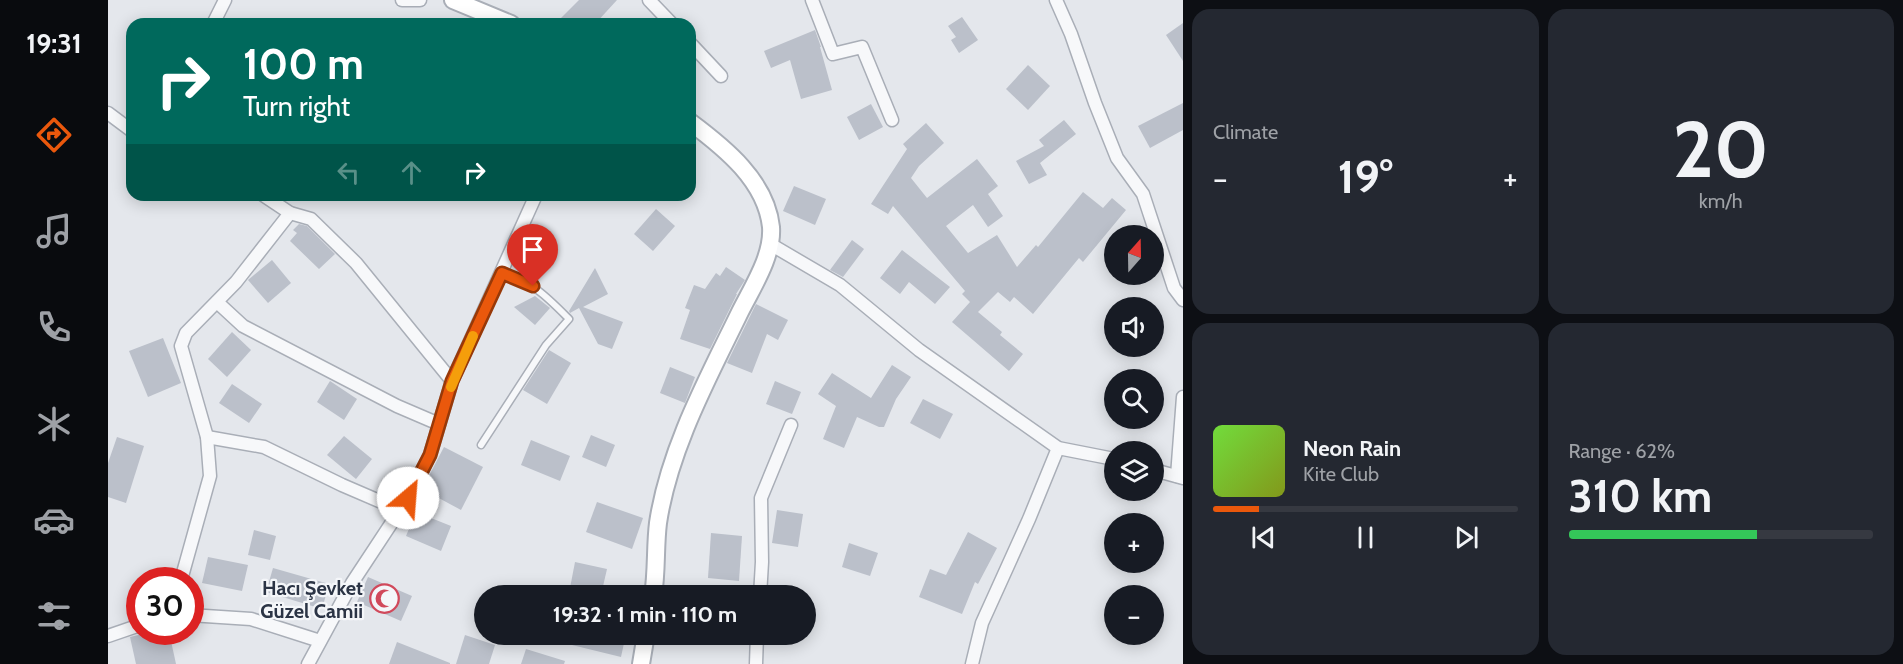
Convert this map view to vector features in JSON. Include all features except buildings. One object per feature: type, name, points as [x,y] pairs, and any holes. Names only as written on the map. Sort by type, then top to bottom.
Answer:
[{"type":"street","points":[[216,18],[225,0]]},
{"type":"street","points":[[402,0],[420,0]]},
{"type":"street","points":[[453,0],[496,18]]},
{"type":"street","points":[[649,0],[666,18]]},
{"type":"street","points":[[812,0],[833,54],[862,47],[892,120]]},
{"type":"street","points":[[1056,0],[1118,158],[1143,194],[1174,288],[1183,300]]},
{"type":"street","points":[[696,49],[721,76]]},
{"type":"street","points":[[108,113],[126,126]]},
{"type":"street","points":[[654,585],[658,523],[671,468],[692,413],[756,281],[770,244],[771,228],[767,206],[756,183],[708,135],[696,126]]},
{"type":"street","points":[[272,201],[290,213],[311,219],[356,263],[452,381]]},
{"type":"street","points":[[308,664],[352,583],[400,510],[430,455],[452,381],[533,201]]},
{"type":"street","points":[[185,567],[210,476],[207,437],[181,346],[186,333],[236,282],[290,213]]},
{"type":"street","points":[[770,244],[840,285],[919,350],[1058,448],[1104,457]]},
{"type":"street","points":[[217,302],[243,326],[397,406],[439,424]]},
{"type":"street","points":[[1164,473],[1180,477],[1183,397]]},
{"type":"street","points":[[761,585],[761,498],[791,425]]},
{"type":"street","points":[[207,437],[264,447],[400,510]]},
{"type":"street","points":[[972,664],[982,623],[1058,448]]},
{"type":"street","points":[[204,616],[251,619],[320,641]]},
{"type":"street","points":[[108,636],[126,630]]},
{"type":"street","points":[[641,664],[644,645]]},
{"type":"street","points":[[756,664],[757,645]]},
{"type":"lane","points":[[481,445],[546,345],[569,319],[543,293],[522,280],[502,273]]},
{"type":"slow traffic","points":[[451,387],[473,336]]},
{"type":"place","name":"Hacı Şevket Güzel Camii","points":[[384,599]]},
{"type":"route","points":[[408,498],[430,455],[452,381],[502,273],[533,286]]}]
